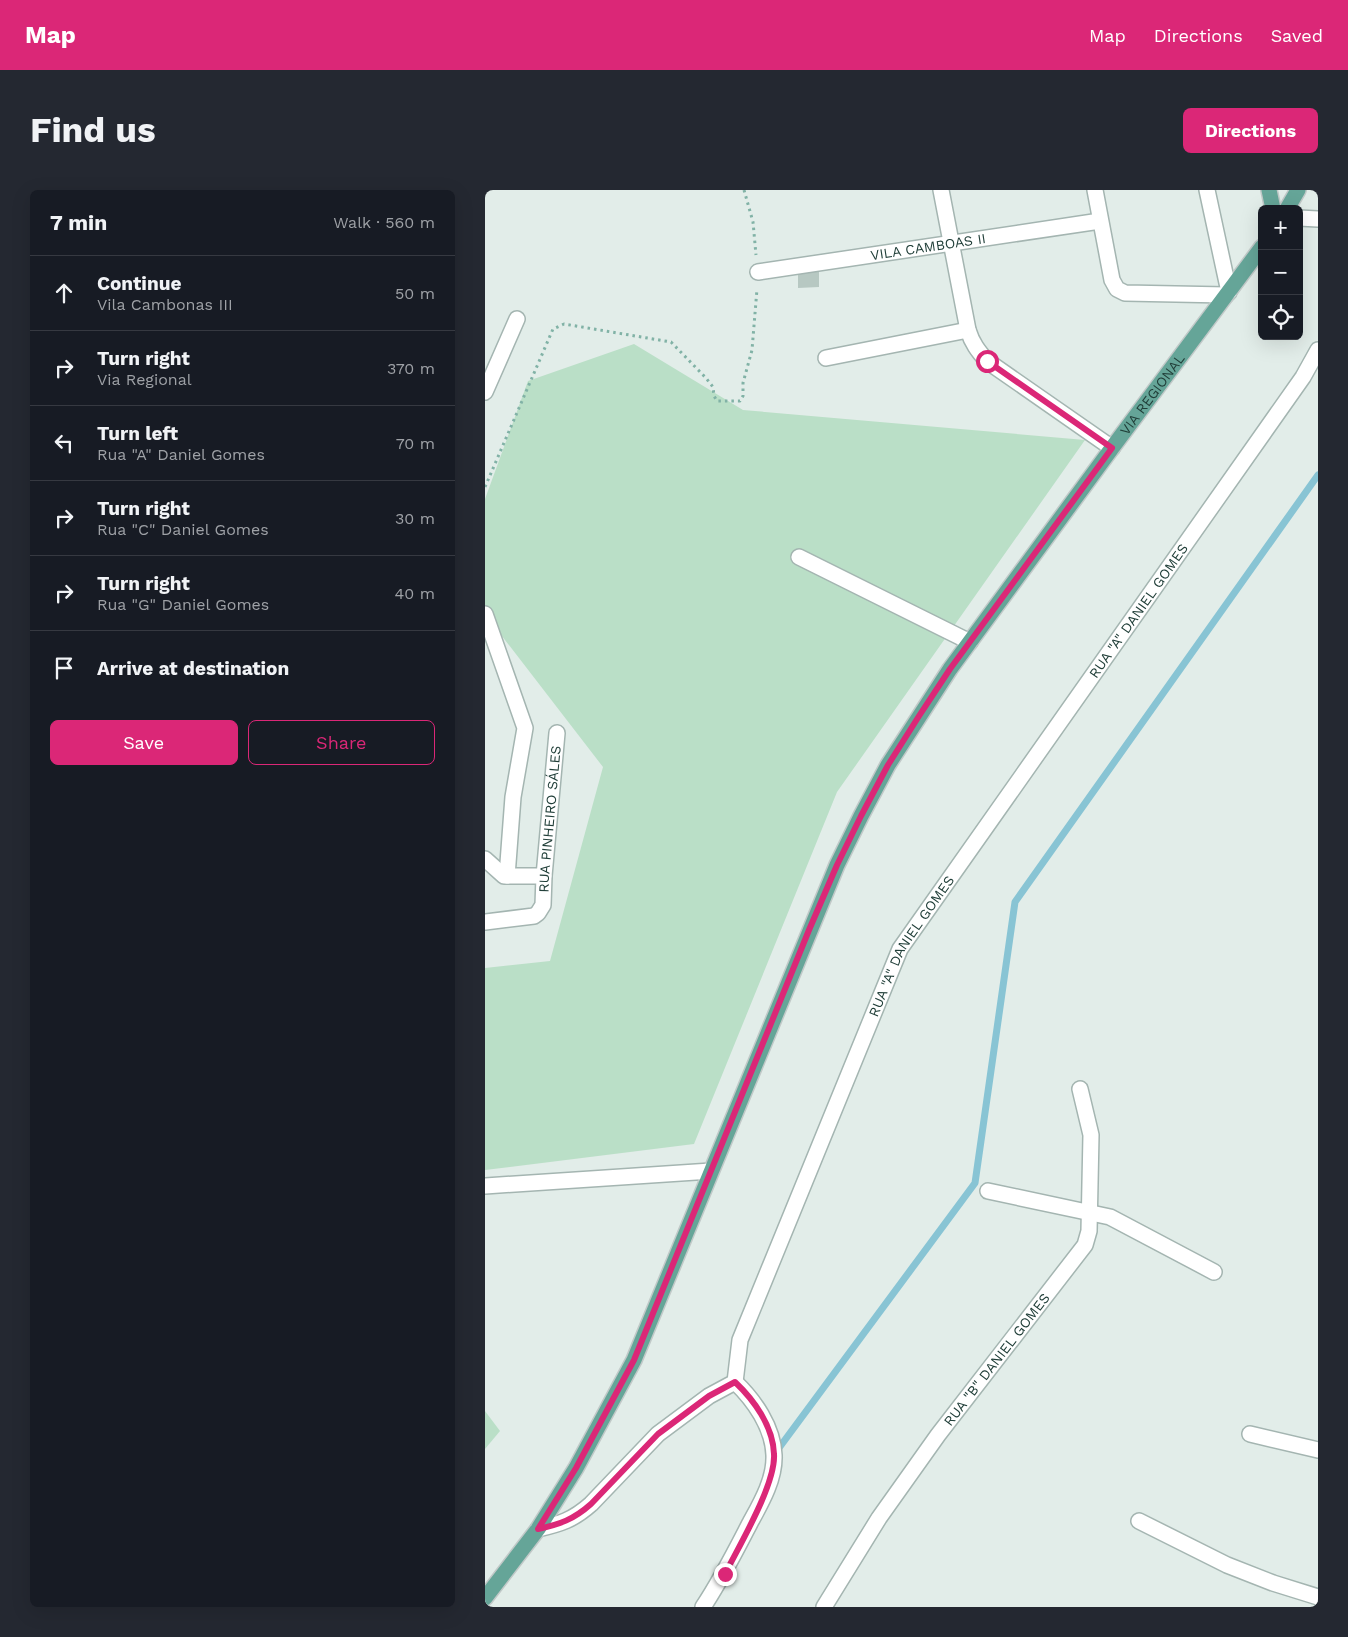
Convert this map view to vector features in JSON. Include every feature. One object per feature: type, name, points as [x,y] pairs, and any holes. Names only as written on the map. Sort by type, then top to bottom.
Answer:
[{"type":"main road","points":[[1269,190],[1272,205]]},
{"type":"main road","points":[[1289,205],[1298,190]]},
{"type":"main road","name":"VIA REGIONAL","points":[[485,1598],[538,1529],[576,1468],[634,1360],[823,898],[861,816],[888,765],[970,642],[1260,250]]},
{"type":"street","points":[[941,190],[970,336],[987,361],[1112,448]]},
{"type":"street","points":[[1095,190],[1112,280],[1117,289],[1125,293],[1227,293],[1207,190]]},
{"type":"street","points":[[1303,218],[1318,219]]},
{"type":"street","name":"VILA CAMBOAS II","points":[[758,272],[1100,221]]},
{"type":"street","points":[[485,392],[517,319]]},
{"type":"street","points":[[826,358],[970,336]]},
{"type":"street","name":"RUA \"A\" DANIEL GOMES","points":[[735,1382],[739,1340],[900,949],[1303,377],[1318,350]]},
{"type":"street","points":[[799,557],[970,642]]},
{"type":"street","points":[[485,614],[525,728],[513,797],[505,876]]},
{"type":"street","name":"RUA PINHEIRO SÁLES","points":[[485,922],[534,916],[543,905],[557,733]]},
{"type":"street","points":[[485,859],[505,876]]},
{"type":"street","points":[[485,878],[544,876]]},
{"type":"street","name":"RUA \"B\" DANIEL GOMES","points":[[824,1607],[879,1518],[938,1435],[1085,1245],[1089,1231],[1091,1135],[1080,1089]]},
{"type":"street","points":[[485,1186],[711,1171]]},
{"type":"street","points":[[988,1191],[1110,1217],[1214,1272]]},
{"type":"street","points":[[538,1529],[567,1522],[579,1515],[658,1434],[709,1396],[735,1382],[746,1393],[765,1420],[775,1455],[771,1476],[763,1497],[725,1574],[703,1607]]},
{"type":"street","points":[[1250,1434],[1318,1450]]},
{"type":"street","points":[[1139,1522],[1227,1565],[1273,1583],[1318,1597]]},
{"type":"path","points":[[485,487],[553,329],[564,324],[671,342],[713,387],[717,402],[739,402],[743,396],[743,382],[751,350],[758,272],[753,222],[744,190]]},
{"type":"green space","points":[[634,344],[743,410],[1085,440],[837,792],[694,1144],[485,1170],[485,968],[550,961],[603,767],[485,614],[485,499],[528,381]]},
{"type":"green space","points":[[485,1411],[500,1431],[485,1449]]},
{"type":"building","points":[[819,267],[819,287],[798,288],[798,268]]},
{"type":"waterway","points":[[776,1452],[975,1183],[1015,902],[1318,475]]},
{"type":"route","points":[[725,1574],[763,1497],[771,1476],[775,1455],[765,1420],[746,1393],[735,1382],[709,1396],[658,1434],[579,1515],[567,1522],[538,1529],[576,1468],[634,1360],[809,930],[837,865],[888,765],[950,669],[1112,448],[987,361]]}]
